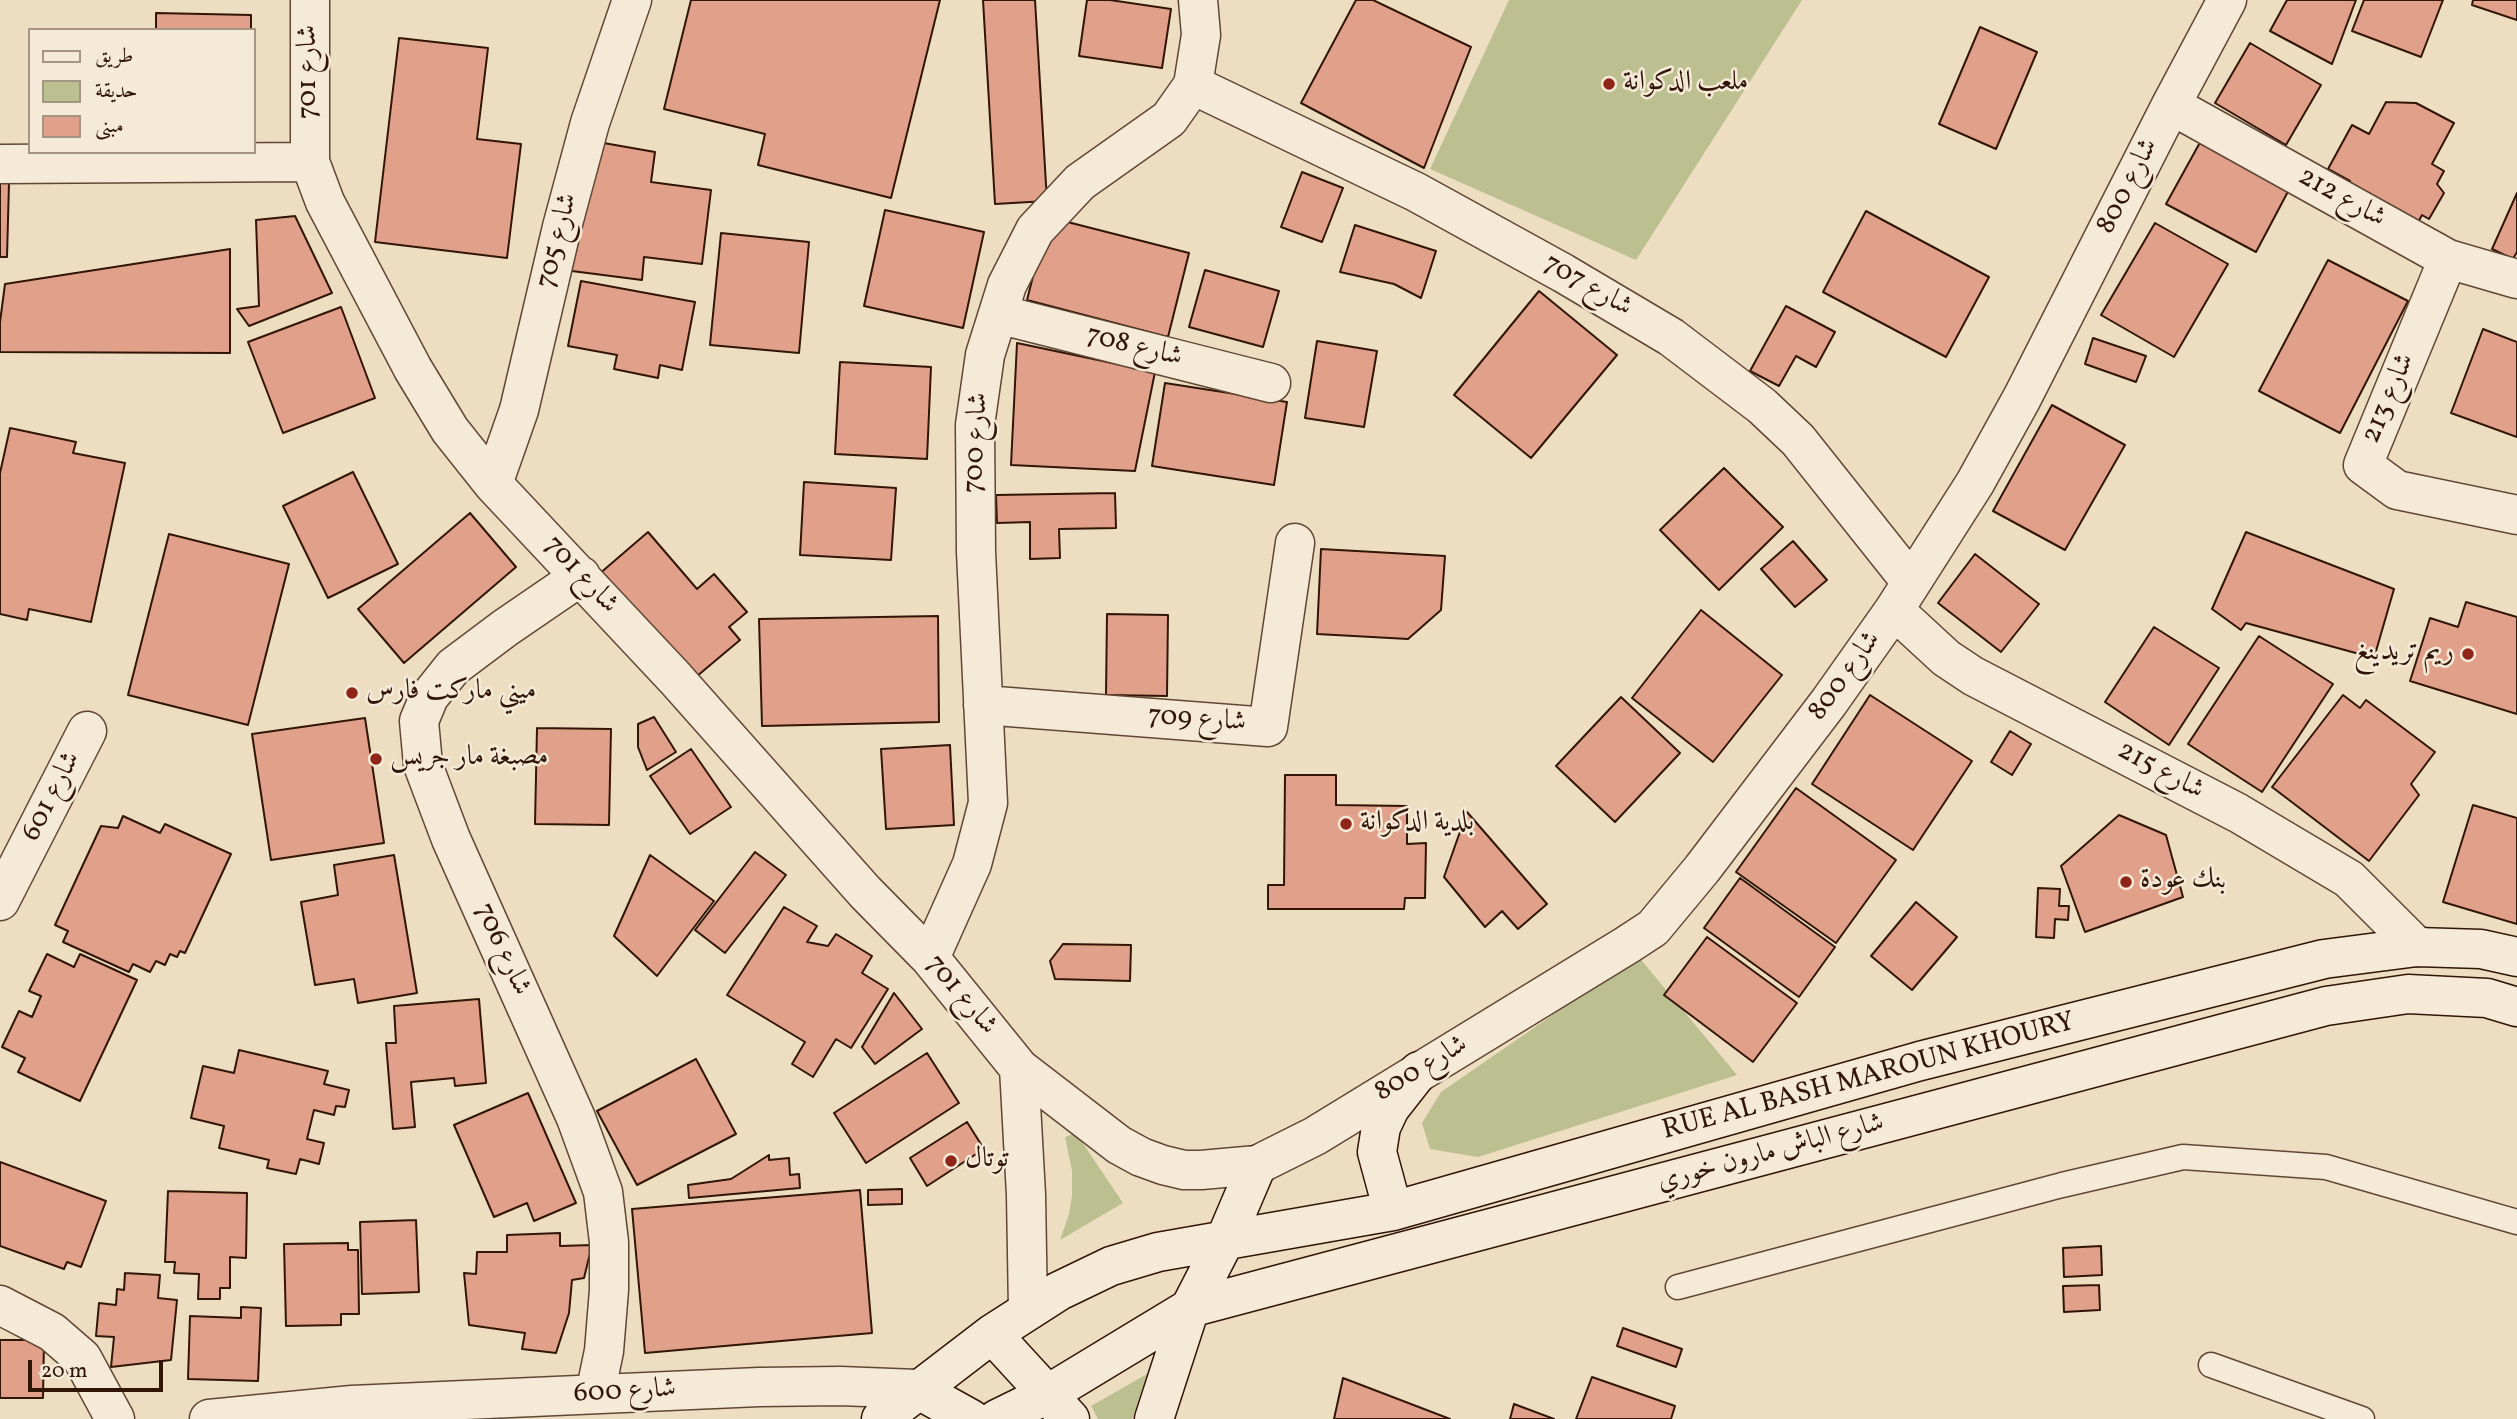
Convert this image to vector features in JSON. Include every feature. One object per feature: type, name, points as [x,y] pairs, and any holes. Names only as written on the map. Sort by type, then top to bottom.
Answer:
[{"type":"street","name":"شارع 701","points":[[310,0],[310,162],[325,202],[412,369],[450,430],[493,484],[581,576],[865,892],[930,958],[1019,1068],[1119,1145],[1141,1157],[1184,1170],[1257,1165]]},
{"type":"street","name":"شارع 705","points":[[493,484],[519,410],[562,226],[590,123],[632,0]]},
{"type":"street","name":"شارع 700","points":[[930,958],[972,864],[988,803],[976,552],[975,425],[985,355],[1007,285],[1035,230],[1080,182],[1169,119],[1193,85],[1201,35],[1198,0]]},
{"type":"street","name":"800 شارع","points":[[1257,1165],[1315,1136],[1628,946],[1653,928],[1694,879],[1770,780],[1903,596],[1975,484],[2227,0]]},
{"type":"street","name":"شارع 707","points":[[1193,85],[1416,192],[1563,273],[1671,337],[1762,406],[1798,440],[1903,596]]},
{"type":"street","name":"شارع 212","points":[[2171,104],[2448,259],[2517,279]]},
{"type":"street","points":[[0,164],[310,162]]},
{"type":"street","name":"شارع 213","points":[[2448,259],[2363,465],[2398,490],[2517,515]]},
{"type":"street","name":"شارع 708","points":[[998,314],[1271,383]]},
{"type":"street","name":"شارع 709","points":[[983,705],[1268,727],[1296,543]]},
{"type":"street","name":"شارع 706","points":[[581,576],[453,667],[429,697],[419,721],[423,765],[451,839],[571,1106],[603,1192],[609,1242],[610,1290],[604,1352],[595,1394]]},
{"type":"street","name":"شارع 215","points":[[1903,596],[1946,658],[1973,676],[2227,807],[2297,847],[2349,879],[2417,947]]},
{"type":"street","name":"شارع 601","points":[[0,901],[87,731]]},
{"type":"street","name":"RUE AL BASH MAROUN KHOURY","points":[[881,1419],[992,1334],[1059,1291],[1111,1266],[1158,1252],[1394,1211],[1934,1058],[2324,959],[2417,947],[2481,949],[2517,957]]},
{"type":"street","name":"شارع الباش مارون خوري","points":[[997,1419],[1059,1406],[1190,1308],[2326,1006],[2408,994],[2487,998],[2517,1007]]},
{"type":"street","points":[[1019,1068],[1026,1195],[1028,1310]]},
{"type":"street","points":[[1394,1211],[1377,1152],[1381,1127],[1390,1108],[1419,1071]]},
{"type":"street","points":[[1154,1419],[1190,1308],[1225,1240],[1257,1165]]},
{"type":"street","points":[[0,1305],[52,1332],[82,1358],[115,1419]]},
{"type":"street","points":[[992,1334],[1059,1406]]},
{"type":"street","name":"شارع 600","points":[[211,1419],[352,1405],[759,1387],[917,1389]]},
{"type":"street","points":[[917,1389],[971,1419]]},
{"type":"lane","points":[[1678,1286],[2062,1185],[2183,1157],[2326,1167],[2517,1222]]},
{"type":"lane","points":[[2211,1365],[2362,1419]]},
{"type":"green space","name":"ملعب الدكوانة","points":[[1509,0],[1802,0],[1636,260],[1430,169]]},
{"type":"green space","points":[[1638,956],[1737,1075],[1478,1157],[1430,1149],[1422,1123],[1441,1092]]},
{"type":"green space","points":[[1076,1133],[1123,1203],[1060,1240],[1072,1196],[1072,1171],[1065,1137]]},
{"type":"green space","points":[[1147,1374],[1132,1419],[1098,1419],[1091,1406]]},
{"type":"building","points":[[691,0],[940,0],[891,198],[758,165],[765,134],[664,109]]},
{"type":"building","points":[[983,0],[1035,0],[1047,201],[995,204]]},
{"type":"building","points":[[1087,0],[1110,0],[1171,9],[1162,68],[1079,56]]},
{"type":"building","points":[[1356,0],[1373,0],[1471,47],[1424,168],[1301,103]]},
{"type":"building","points":[[2287,0],[2356,0],[2332,64],[2270,31]]},
{"type":"building","points":[[2364,0],[2443,0],[2421,57],[2352,31]]},
{"type":"building","points":[[2473,0],[2517,0],[2517,20],[2472,5]]},
{"type":"building","points":[[156,13],[251,15],[251,28],[156,28]]},
{"type":"building","points":[[1980,27],[2037,52],[1996,149],[1939,124]]},
{"type":"building","points":[[399,38],[488,48],[477,139],[521,144],[507,258],[375,242]]},
{"type":"building","points":[[2250,43],[2321,85],[2286,145],[2215,103]]},
{"type":"building","points":[[2386,102],[2416,103],[2454,123],[2432,164],[2444,171],[2437,184],[2444,193],[2429,219],[2422,215],[2415,228],[2346,189],[2350,181],[2328,169],[2352,125],[2369,134]]},
{"type":"building","points":[[2203,137],[2292,184],[2256,252],[2166,204]]},
{"type":"building","points":[[598,142],[655,152],[651,182],[711,190],[702,264],[644,257],[642,280],[564,270]]},
{"type":"building","points":[[1302,172],[1343,188],[1322,242],[1281,227]]},
{"type":"building","points":[[0,183],[9,183],[7,257],[0,257]]},
{"type":"building","points":[[2517,193],[2517,252],[2513,259],[2492,249]]},
{"type":"building","points":[[885,210],[984,232],[963,328],[864,306]]},
{"type":"building","points":[[1866,211],[1989,277],[1946,357],[1823,292]]},
{"type":"building","points":[[295,216],[332,293],[249,326],[237,309],[259,306],[256,220]]},
{"type":"building","points":[[1048,217],[1189,253],[1168,337],[1027,300]]},
{"type":"building","points":[[2155,223],[2228,264],[2174,357],[2101,315]]},
{"type":"building","points":[[1355,225],[1436,251],[1421,298],[1394,284],[1340,272]]},
{"type":"building","points":[[721,233],[809,242],[799,353],[710,345]]},
{"type":"building","points":[[230,249],[230,353],[0,352],[0,322],[5,284]]},
{"type":"building","points":[[2328,260],[2408,301],[2340,433],[2259,391]]},
{"type":"building","points":[[1205,270],[1279,291],[1263,347],[1189,327]]},
{"type":"building","points":[[581,281],[695,302],[682,370],[660,365],[658,378],[614,369],[617,355],[568,346]]},
{"type":"building","points":[[1539,291],[1617,355],[1531,458],[1454,395]]},
{"type":"building","points":[[1786,306],[1835,332],[1816,367],[1796,356],[1779,386],[1750,371]]},
{"type":"building","points":[[341,307],[375,398],[283,433],[248,342]]},
{"type":"building","points":[[2483,329],[2517,342],[2517,437],[2451,413]]},
{"type":"building","points":[[2093,338],[2146,356],[2136,382],[2085,364]]},
{"type":"building","points":[[1317,341],[1377,351],[1364,427],[1305,418]]},
{"type":"building","points":[[1017,343],[1155,372],[1135,471],[1011,465]]},
{"type":"building","points":[[840,362],[931,367],[927,459],[835,454]]},
{"type":"building","points":[[1165,383],[1287,402],[1274,485],[1152,466]]},
{"type":"building","points":[[2052,405],[2125,445],[2065,550],[1993,511]]},
{"type":"building","points":[[10,428],[76,442],[73,453],[125,463],[91,622],[29,609],[27,620],[0,614],[0,473]]},
{"type":"building","points":[[1724,468],[1783,527],[1719,590],[1660,530]]},
{"type":"building","points":[[353,472],[398,564],[328,598],[283,506]]},
{"type":"building","points":[[804,482],[896,488],[891,560],[800,555]]},
{"type":"building","points":[[1115,493],[1116,528],[1059,529],[1060,558],[1030,559],[1030,522],[997,523],[996,495]]},
{"type":"building","points":[[470,513],[516,567],[404,663],[358,609]]},
{"type":"building","points":[[648,532],[697,589],[714,574],[747,612],[729,627],[740,640],[690,682],[598,575]]},
{"type":"building","points":[[2246,532],[2394,589],[2374,658],[2246,623],[2241,630],[2212,609]]},
{"type":"building","points":[[169,534],[289,564],[248,725],[128,695]]},
{"type":"building","points":[[1793,541],[1827,580],[1795,607],[1761,569]]},
{"type":"building","points":[[1321,549],[1445,556],[1441,610],[1408,639],[1317,634]]},
{"type":"building","points":[[1975,554],[2039,604],[2001,652],[1938,603]]},
{"type":"building","name":"ريم تريدينغ","points":[[2466,602],[2517,617],[2517,714],[2410,681],[2430,618],[2458,627]]},
{"type":"building","points":[[1701,610],[1782,675],[1713,762],[1632,698]]},
{"type":"building","points":[[1107,614],[1168,615],[1167,696],[1106,695]]},
{"type":"building","points":[[938,616],[939,722],[762,726],[759,619]]},
{"type":"building","points":[[2154,627],[2219,668],[2169,745],[2105,702]]},
{"type":"building","points":[[2259,636],[2333,684],[2262,792],[2188,744]]},
{"type":"building","points":[[1870,695],[1972,761],[1913,850],[1812,784]]},
{"type":"building","points":[[2343,695],[2360,708],[2366,700],[2435,752],[2411,784],[2419,795],[2369,861],[2272,787]]},
{"type":"building","points":[[1621,697],[1680,753],[1615,822],[1556,766]]},
{"type":"building","points":[[654,717],[676,752],[647,770],[638,747],[638,724]]},
{"type":"building","points":[[365,718],[384,843],[271,860],[252,734]]},
{"type":"building","points":[[537,728],[611,729],[609,825],[535,824]]},
{"type":"building","points":[[2010,731],[2031,744],[2012,775],[1991,762]]},
{"type":"building","points":[[950,745],[954,825],[886,829],[881,749]]},
{"type":"building","points":[[691,749],[731,807],[690,834],[650,776]]},
{"type":"building","name":"بلدية الدكوانة","points":[[1285,775],[1336,775],[1336,805],[1407,806],[1407,844],[1426,843],[1425,898],[1405,898],[1404,909],[1268,909],[1268,885],[1284,885]]},
{"type":"building","points":[[1796,788],[1896,860],[1836,943],[1736,872]]},
{"type":"building","points":[[2473,805],[2517,818],[2517,924],[2443,902]]},
{"type":"building","points":[[1467,812],[1547,904],[1518,929],[1502,911],[1485,927],[1444,877]]},
{"type":"building","points":[[2119,815],[2166,835],[2183,897],[2085,932],[2061,866]]},
{"type":"building","points":[[123,816],[160,833],[165,824],[231,854],[185,953],[180,951],[177,957],[170,954],[165,965],[156,961],[150,972],[133,964],[129,972],[63,942],[68,931],[55,925],[101,826],[118,828]]},
{"type":"building","points":[[755,852],[786,875],[725,953],[695,930]]},
{"type":"building","points":[[394,855],[417,993],[358,1003],[354,979],[315,985],[301,902],[338,895],[334,865]]},
{"type":"building","points":[[650,855],[714,901],[657,976],[614,936]]},
{"type":"building","points":[[1740,878],[1835,947],[1799,997],[1704,928]]},
{"type":"building","points":[[2038,888],[2060,889],[2059,906],[2069,906],[2068,920],[2055,919],[2054,938],[2036,937]]},
{"type":"building","points":[[1916,902],[1957,937],[1912,990],[1871,956]]},
{"type":"building","points":[[784,907],[817,926],[807,942],[828,946],[836,934],[872,956],[862,973],[888,989],[851,1048],[836,1039],[813,1077],[792,1064],[805,1042],[727,995]]},
{"type":"building","points":[[1707,937],[1797,1003],[1753,1062],[1664,995]]},
{"type":"building","points":[[1063,944],[1131,945],[1130,981],[1055,979],[1050,961]]},
{"type":"building","points":[[47,954],[74,967],[80,954],[137,980],[80,1101],[18,1072],[25,1058],[2,1047],[19,1011],[32,1017],[41,996],[29,991]]},
{"type":"building","points":[[894,993],[922,1029],[875,1064],[862,1047]]},
{"type":"building","points":[[479,999],[486,1083],[455,1086],[454,1078],[411,1082],[415,1127],[393,1129],[386,1043],[396,1043],[394,1006]]},
{"type":"building","points":[[239,1050],[328,1071],[324,1084],[349,1090],[345,1107],[336,1106],[334,1115],[314,1110],[307,1139],[324,1143],[319,1164],[300,1159],[296,1174],[267,1168],[269,1160],[219,1148],[224,1126],[191,1118],[203,1066],[234,1073]]},
{"type":"building","points":[[927,1053],[959,1103],[866,1163],[834,1113]]},
{"type":"building","points":[[696,1059],[736,1134],[637,1185],[597,1111]]},
{"type":"building","points":[[528,1093],[576,1203],[534,1221],[527,1203],[494,1217],[454,1125]]},
{"type":"building","points":[[967,1122],[984,1149],[927,1186],[910,1158]]},
{"type":"building","points":[[769,1155],[769,1160],[789,1158],[790,1175],[799,1174],[800,1188],[689,1198],[688,1185],[731,1179]]},
{"type":"building","points":[[0,1162],[106,1201],[81,1267],[67,1262],[64,1269],[0,1246]]},
{"type":"building","points":[[902,1189],[902,1204],[868,1205],[868,1190]]},
{"type":"building","points":[[860,1190],[872,1333],[645,1353],[632,1209]]},
{"type":"building","points":[[168,1191],[247,1193],[246,1258],[230,1257],[230,1288],[220,1288],[220,1299],[198,1299],[199,1274],[174,1273],[175,1262],[165,1262]]},
{"type":"building","points":[[416,1220],[419,1292],[362,1294],[360,1222]]},
{"type":"building","points":[[560,1233],[560,1246],[592,1245],[584,1278],[572,1280],[569,1313],[556,1353],[522,1349],[525,1333],[469,1325],[464,1273],[476,1274],[477,1252],[507,1252],[507,1235]]},
{"type":"building","points":[[348,1243],[348,1250],[358,1250],[359,1314],[341,1314],[341,1325],[286,1326],[284,1244]]},
{"type":"building","points":[[2101,1246],[2102,1275],[2064,1277],[2063,1248]]},
{"type":"building","points":[[125,1273],[160,1275],[158,1298],[177,1300],[171,1360],[111,1367],[114,1337],[96,1336],[99,1303],[116,1305],[117,1289],[124,1290]]},
{"type":"building","points":[[2099,1285],[2100,1310],[2064,1312],[2063,1286]]},
{"type":"building","points":[[241,1307],[261,1308],[258,1381],[188,1379],[190,1316],[241,1318]]},
{"type":"building","points":[[1623,1328],[1682,1349],[1676,1367],[1617,1346]]},
{"type":"building","points":[[0,1340],[44,1340],[43,1398],[0,1398]]},
{"type":"building","points":[[1592,1377],[1675,1406],[1671,1419],[1576,1419]]},
{"type":"building","points":[[1343,1378],[1450,1419],[1334,1419]]},
{"type":"building","points":[[1514,1404],[1554,1419],[1510,1419]]},
{"type":"place","name":"ملعب الدكوانة","points":[[1609,84]]},
{"type":"place","name":"ريم تريدينغ","points":[[2468,654]]},
{"type":"place","name":"ميني ماركت فارس","points":[[352,693]]},
{"type":"place","name":"مصبغة مار جريس","points":[[376,759]]},
{"type":"place","name":"بلدية الدكوانة","points":[[1346,824]]},
{"type":"place","name":"بنك عودة","points":[[2126,882]]},
{"type":"place","name":"توتال","points":[[951,1161]]}]
